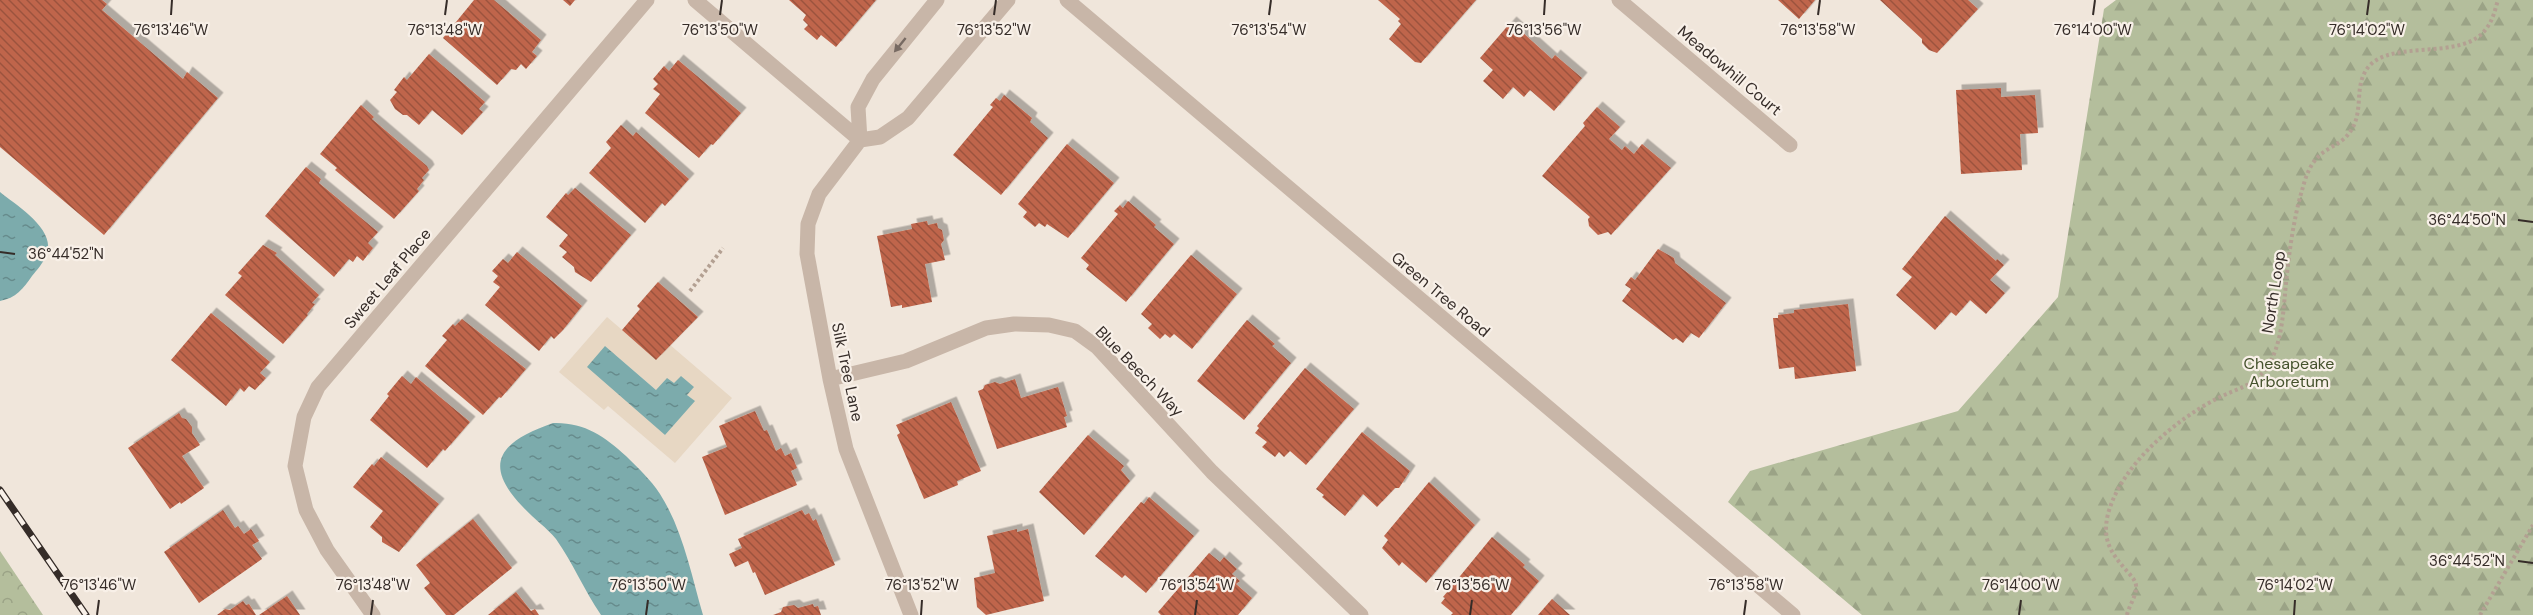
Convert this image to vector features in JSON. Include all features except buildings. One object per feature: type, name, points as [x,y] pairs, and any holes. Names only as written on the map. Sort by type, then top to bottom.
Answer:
[{"type":"street","name":"Sweet Leaf Place","points":[[373,615],[327,550],[306,510],[295,466],[304,417],[318,387],[647,0]]},
{"type":"street","points":[[695,0],[860,140],[880,137],[908,118],[1008,0]]},
{"type":"street","points":[[860,140],[858,107],[873,79],[937,0]]},
{"type":"street","name":"Green Tree Road","points":[[1067,0],[1793,615]]},
{"type":"street","name":"Meadowhill Court","points":[[1619,0],[1790,145]]},
{"type":"street","name":"Silk Tree Lane","points":[[860,140],[819,194],[808,224],[807,254],[830,379],[846,449],[911,615]]},
{"type":"street","name":"Blue Beech Way","points":[[830,379],[906,361],[987,328],[1014,324],[1049,325],[1075,331],[1097,348],[1212,472],[1361,615]]},
{"type":"path","name":"North Loop","points":[[2127,615],[2135,596],[2136,587],[2134,579],[2111,553],[2106,538],[2109,512],[2128,475],[2168,430],[2192,412],[2254,381],[2270,363],[2283,316],[2302,188],[2308,170],[2319,156],[2340,144],[2354,125],[2363,74],[2371,64],[2387,56],[2457,46],[2474,40],[2486,30],[2494,15],[2498,0]]},
{"type":"path","points":[[690,291],[723,248]]},
{"type":"path","points":[[2480,615],[2533,525]]},
{"type":"green space","name":"Chesapeake Arboretum","points":[[2116,0],[2533,0],[2533,615],[1862,615],[1728,502],[1750,471],[1958,411],[2058,297],[2104,9]]},
{"type":"green space","points":[[0,551],[43,615],[0,615]]},
{"type":"shaded area","points":[[607,317],[656,359],[669,344],[732,398],[675,463],[608,406],[604,410],[559,372]],"holes":[[[605,346],[656,390],[674,383],[694,401],[665,435]]]},
{"type":"water","points":[[0,192],[34,220],[46,237],[48,246],[43,261],[22,289],[10,298],[0,301]]},
{"type":"water","points":[[605,346],[656,390],[667,378],[674,383],[681,376],[694,387],[687,395],[695,401],[665,435],[587,367]]},
{"type":"water","points":[[553,423],[584,428],[610,442],[653,484],[668,508],[681,537],[703,615],[601,615],[556,539],[522,506],[509,490],[502,476],[500,464],[503,454],[511,445],[522,437]]},
{"type":"railway","points":[[0,490],[86,615]]}]
